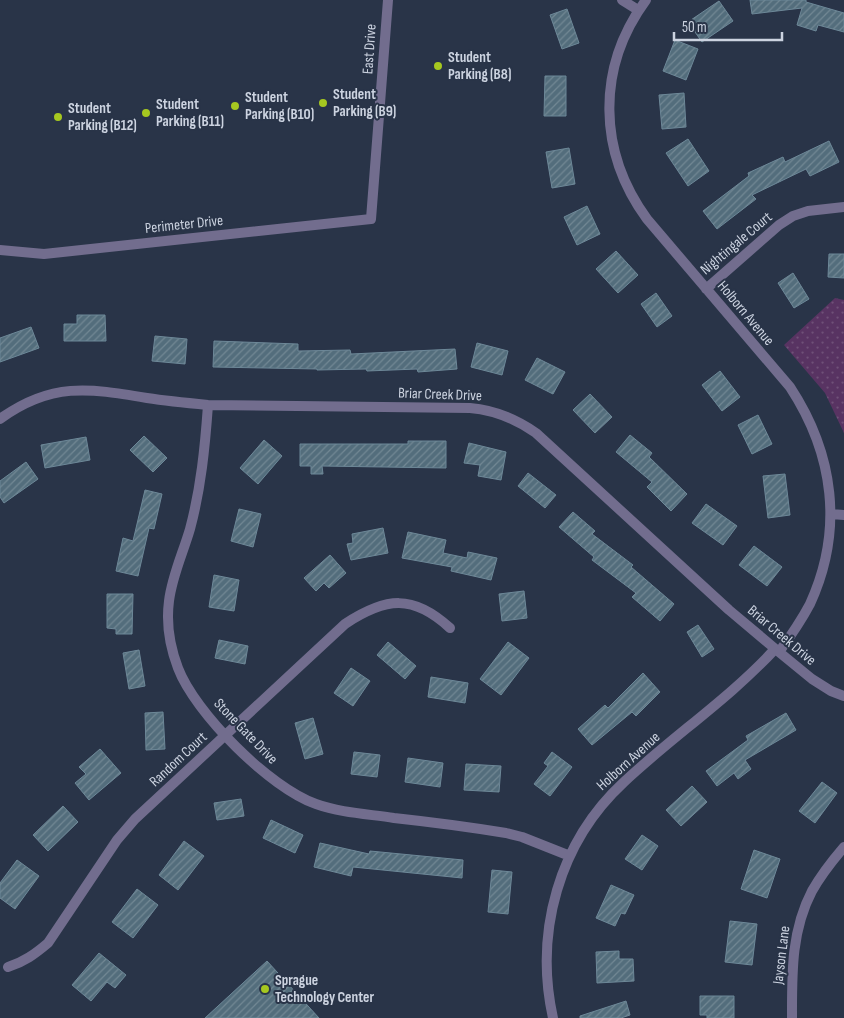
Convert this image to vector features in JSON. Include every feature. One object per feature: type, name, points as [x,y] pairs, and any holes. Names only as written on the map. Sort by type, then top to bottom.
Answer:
[{"type":"street","name":"East Drive","points":[[371,219],[388,0]]},
{"type":"street","points":[[622,0],[638,10]]},
{"type":"street","name":"Holborn Avenue","points":[[553,1018],[546,970],[547,940],[551,911],[558,883],[585,829],[602,805],[623,782],[777,651],[796,628],[805,612],[821,577],[828,550],[831,514],[828,480],[823,454],[803,407],[790,388],[636,203],[624,181],[615,157],[609,116],[611,82],[616,56],[626,32],[646,0]]},
{"type":"street","name":"Nightingale Court","points":[[706,289],[779,225],[793,216],[808,211],[844,207]]},
{"type":"street","name":"Perimeter Drive","points":[[0,250],[44,254],[371,219]]},
{"type":"street","name":"Briar Creek Drive","points":[[0,419],[31,400],[51,393],[72,390],[98,390],[208,405],[470,408],[509,417],[536,433],[729,610],[777,651],[812,679],[844,696]]},
{"type":"street","name":"Stone Gate Drive","points":[[208,405],[205,455],[199,492],[190,530],[173,580],[169,600],[168,623],[171,646],[178,670],[206,714],[270,778],[315,804],[342,811],[506,833],[522,837],[570,856]]},
{"type":"street","points":[[831,514],[844,515]]},
{"type":"street","name":"Random Court","points":[[8,967],[34,955],[48,942],[117,840],[135,819],[345,624],[361,614],[395,603],[424,608],[450,628]]},
{"type":"street","name":"Jayson Lane","points":[[792,1018],[793,964],[796,936],[802,913],[812,890],[826,869],[844,848]]},
{"type":"shaded area","points":[[835,298],[844,300],[844,433],[825,393],[784,345]]},
{"type":"building","points":[[750,0],[806,0],[806,2],[844,13],[844,32],[818,25],[816,31],[797,25],[802,8],[752,14]]},
{"type":"building","points":[[719,1],[733,21],[702,42],[688,22]]},
{"type":"building","points":[[567,9],[579,43],[562,49],[550,15]]},
{"type":"building","points":[[675,40],[698,49],[686,80],[663,71]]},
{"type":"building","points":[[545,76],[566,76],[566,116],[544,116]]},
{"type":"building","points":[[684,93],[686,127],[662,129],[659,95]]},
{"type":"building","points":[[688,139],[709,171],[688,186],[666,153]]},
{"type":"building","points":[[829,141],[839,162],[810,176],[806,169],[752,195],[756,199],[717,229],[703,211],[749,176],[748,173],[783,157],[785,162]]},
{"type":"building","points":[[569,148],[575,184],[552,188],[546,152]]},
{"type":"building","points":[[587,206],[600,234],[577,245],[564,217]]},
{"type":"building","points":[[616,251],[638,275],[618,293],[596,269]]},
{"type":"building","points":[[829,254],[844,254],[844,278],[828,277]]},
{"type":"building","points":[[793,273],[809,299],[794,308],[778,283]]},
{"type":"building","points":[[656,293],[672,316],[657,327],[641,304]]},
{"type":"building","points":[[77,315],[105,315],[106,341],[64,341],[64,324],[77,324]]},
{"type":"building","points":[[31,327],[39,348],[0,362],[0,338]]},
{"type":"building","points":[[155,336],[187,339],[185,364],[152,361]]},
{"type":"building","points":[[214,341],[298,344],[298,351],[350,350],[351,354],[455,349],[457,369],[418,372],[417,369],[367,371],[366,369],[317,370],[213,367]]},
{"type":"building","points":[[477,343],[508,351],[502,375],[471,367]]},
{"type":"building","points":[[537,358],[565,372],[553,394],[525,380]]},
{"type":"building","points":[[720,371],[740,397],[722,411],[702,385]]},
{"type":"building","points":[[590,394],[612,417],[595,433],[573,410]]},
{"type":"building","points":[[758,415],[772,444],[752,454],[738,425]]},
{"type":"building","points":[[630,435],[652,453],[649,457],[687,494],[671,511],[647,487],[652,482],[616,452]]},
{"type":"building","points":[[144,436],[167,458],[153,472],[130,450]]},
{"type":"building","points":[[86,437],[90,460],[45,468],[41,445]]},
{"type":"building","points":[[264,440],[282,456],[258,484],[240,468]]},
{"type":"building","points":[[408,441],[446,441],[446,468],[322,466],[323,474],[311,474],[311,466],[300,466],[300,444],[408,444]]},
{"type":"building","points":[[469,443],[506,452],[501,480],[478,476],[480,465],[464,463]]},
{"type":"building","points":[[26,462],[38,479],[4,503],[0,497],[0,481]]},
{"type":"building","points":[[528,473],[556,495],[545,508],[518,486]]},
{"type":"building","points":[[785,474],[790,515],[768,518],[763,476]]},
{"type":"building","points":[[145,490],[162,494],[154,529],[149,528],[138,576],[116,571],[123,538],[133,541]]},
{"type":"building","points":[[706,504],[737,526],[723,545],[692,523]]},
{"type":"building","points":[[239,509],[261,514],[253,547],[231,541]]},
{"type":"building","points":[[573,512],[595,531],[592,534],[633,565],[631,567],[674,604],[660,621],[632,597],[636,593],[592,560],[594,557],[559,527]]},
{"type":"building","points":[[383,528],[388,553],[351,560],[347,544],[353,543],[352,534]]},
{"type":"building","points":[[408,532],[446,540],[443,553],[467,558],[468,552],[497,558],[491,580],[451,571],[452,567],[402,558]]},
{"type":"building","points":[[754,546],[782,567],[767,586],[739,565]]},
{"type":"building","points":[[330,555],[346,573],[329,588],[324,583],[316,591],[304,578]]},
{"type":"building","points":[[214,575],[239,580],[234,611],[209,607]]},
{"type":"building","points":[[524,591],[527,618],[502,621],[499,594]]},
{"type":"building","points":[[107,594],[133,594],[132,634],[116,634],[116,629],[107,628]]},
{"type":"building","points":[[698,625],[714,649],[702,657],[687,632]]},
{"type":"building","points":[[219,640],[248,646],[245,664],[215,658]]},
{"type":"building","points":[[388,642],[416,666],[405,679],[377,655]]},
{"type":"building","points":[[508,642],[529,658],[501,695],[480,679]]},
{"type":"building","points":[[139,650],[145,686],[129,689],[123,653]]},
{"type":"building","points":[[351,668],[370,681],[353,706],[334,693]]},
{"type":"building","points":[[643,673],[660,692],[636,716],[632,712],[592,745],[578,729],[605,705],[608,708]]},
{"type":"building","points":[[431,677],[468,683],[465,703],[428,697]]},
{"type":"building","points":[[163,712],[165,749],[146,750],[145,713]]},
{"type":"building","points":[[786,713],[796,730],[745,760],[751,769],[738,779],[734,773],[717,786],[706,771],[748,740],[746,736]]},
{"type":"building","points":[[313,718],[323,754],[305,759],[295,723]]},
{"type":"building","points":[[100,749],[121,773],[89,800],[75,783],[86,774],[79,767]]},
{"type":"building","points":[[354,752],[380,755],[377,777],[351,774]]},
{"type":"building","points":[[552,752],[572,767],[550,796],[534,784],[548,766],[544,763]]},
{"type":"building","points":[[408,758],[443,763],[440,787],[405,782]]},
{"type":"building","points":[[466,764],[501,766],[499,792],[464,790]]},
{"type":"building","points":[[822,782],[837,793],[815,823],[799,811]]},
{"type":"building","points":[[692,786],[707,802],[681,826],[666,810]]},
{"type":"building","points":[[241,799],[244,816],[217,820],[214,803]]},
{"type":"building","points":[[63,806],[78,822],[48,851],[33,835]]},
{"type":"building","points":[[271,820],[303,835],[295,853],[263,838]]},
{"type":"building","points":[[642,835],[658,846],[642,870],[625,859]]},
{"type":"building","points":[[184,841],[204,856],[178,890],[159,875]]},
{"type":"building","points":[[320,843],[369,854],[370,851],[463,860],[462,878],[353,867],[351,876],[314,867]]},
{"type":"building","points":[[754,850],[780,859],[767,898],[741,889]]},
{"type":"building","points":[[17,860],[39,876],[15,909],[0,898],[0,883]]},
{"type":"building","points":[[492,870],[512,872],[508,914],[488,912]]},
{"type":"building","points":[[611,885],[634,895],[625,914],[621,913],[615,926],[596,918]]},
{"type":"building","points":[[137,889],[158,905],[133,938],[112,922]]},
{"type":"building","points":[[730,921],[757,924],[752,965],[725,962]]},
{"type":"building","points":[[619,951],[619,959],[633,959],[634,981],[597,983],[596,952]]},
{"type":"building","points":[[99,953],[126,975],[115,988],[107,982],[91,1001],[72,985]]},
{"type":"building","name":"Sprague Technology Center","points":[[267,961],[319,1018],[205,1018]]},
{"type":"building","points":[[700,996],[734,996],[734,1018],[707,1018],[707,1015],[700,1015]]},
{"type":"building","points":[[626,1001],[630,1015],[621,1018],[580,1018],[580,1016]]},
{"type":"place","name":"Student Parking (B8)","points":[[438,66]]},
{"type":"place","name":"Student Parking (B9)","points":[[323,103]]},
{"type":"place","name":"Student Parking (B10)","points":[[235,106]]},
{"type":"place","name":"Student Parking (B11)","points":[[146,113]]},
{"type":"place","name":"Student Parking (B12)","points":[[58,117]]},
{"type":"place","name":"Sprague Technology Center","points":[[265,989]]}]
